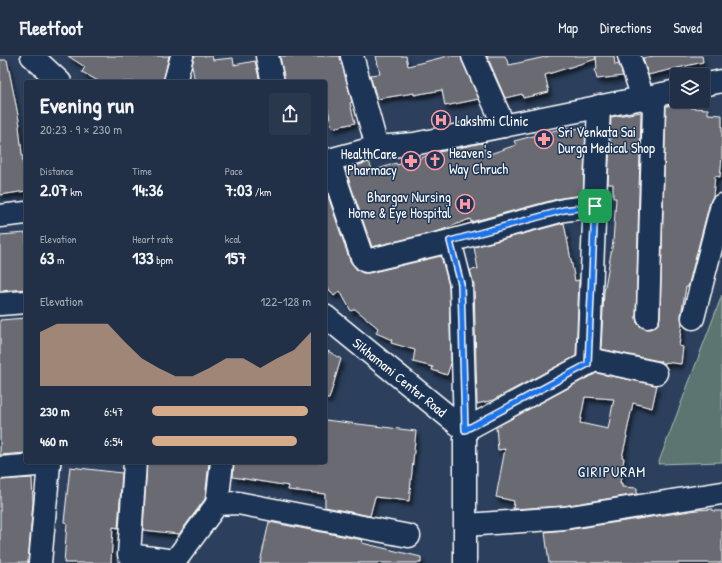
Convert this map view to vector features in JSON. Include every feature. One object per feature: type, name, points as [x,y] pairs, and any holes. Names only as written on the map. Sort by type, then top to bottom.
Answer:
[{"type":"street","points":[[32,56],[58,80]]},
{"type":"street","points":[[176,80],[182,56]]},
{"type":"street","points":[[267,56],[273,80]]},
{"type":"street","points":[[352,56],[377,147]]},
{"type":"street","points":[[473,56],[504,126]]},
{"type":"street","points":[[629,56],[643,98],[654,105],[648,317]]},
{"type":"street","points":[[710,84],[722,81]]},
{"type":"street","points":[[595,206],[564,210],[450,241],[366,261],[362,257],[327,161],[377,147],[414,144],[670,92]]},
{"type":"street","points":[[588,364],[599,106]]},
{"type":"street","points":[[694,318],[722,205]]},
{"type":"street","points":[[0,216],[24,213]]},
{"type":"street","points":[[450,241],[461,284],[465,430],[465,563]]},
{"type":"street","points":[[0,304],[24,302]]},
{"type":"street","name":"Sikhamani Center Road","points":[[327,318],[465,430]]},
{"type":"street","points":[[465,430],[594,360],[656,373]]},
{"type":"street","points":[[0,468],[39,464]]},
{"type":"street","points":[[40,563],[49,464]]},
{"type":"street","points":[[135,464],[129,555],[175,562],[217,504],[222,464]]},
{"type":"street","points":[[466,525],[564,518],[722,493]]},
{"type":"street","points":[[217,504],[238,502],[410,536]]},
{"type":"green space","points":[[722,295],[722,462],[658,464]]},
{"type":"building","points":[[68,56],[169,56],[163,80],[96,80],[82,72],[85,67]]},
{"type":"building","points":[[194,56],[212,56],[213,60],[233,58],[234,65],[255,61],[260,80],[195,80],[192,66]]},
{"type":"building","points":[[280,56],[340,56],[352,102],[350,103],[355,123],[332,128],[327,104],[327,80],[285,80]]},
{"type":"building","points":[[376,56],[406,56],[408,66],[448,56],[461,56],[479,99],[445,106],[442,90],[377,99],[370,75],[380,74]]},
{"type":"building","points":[[487,56],[505,56],[509,65],[550,56],[595,56],[596,59],[545,75],[549,92],[523,98],[522,94],[505,98]]},
{"type":"building","points":[[596,56],[614,56],[615,65],[619,64],[623,76],[597,79],[595,70],[597,69]]},
{"type":"building","points":[[654,56],[702,56],[703,62],[678,68],[670,68],[670,70],[648,75],[643,58]]},
{"type":"building","points":[[0,60],[7,60],[20,125],[24,191],[0,195]]},
{"type":"building","points":[[666,106],[670,106],[670,108],[708,109],[708,114],[722,115],[722,157],[720,177],[715,176],[713,196],[710,202],[688,287],[686,287],[681,315],[682,323],[679,346],[683,347],[681,364],[665,362],[665,364],[659,361],[601,349],[604,292],[613,242],[616,198],[613,198],[613,184],[608,184],[611,117],[641,112],[636,317],[637,323],[641,327],[648,329],[654,328],[658,324],[660,317]]},
{"type":"building","points":[[568,127],[568,130],[586,127],[583,195],[561,198],[471,222],[470,219],[439,231],[372,247],[345,169],[369,162],[373,171],[396,163],[397,165],[415,159],[416,160],[434,153],[482,143],[487,155],[516,145],[514,141]]},
{"type":"building","points":[[327,193],[350,261],[357,270],[363,273],[369,273],[441,256],[449,286],[451,363],[447,375],[432,370],[433,367],[413,362],[415,350],[391,343],[392,340],[376,333],[378,328],[355,309],[351,311],[340,291],[334,296],[327,287]]},
{"type":"building","points":[[564,223],[575,281],[579,280],[576,356],[493,400],[477,404],[474,284],[470,270],[478,269],[474,247]]},
{"type":"building","points":[[24,233],[24,289],[0,291],[0,235]]},
{"type":"building","points":[[24,318],[24,453],[0,455],[0,320]]},
{"type":"building","points":[[328,351],[341,359],[329,399],[327,399]]},
{"type":"building","points":[[596,373],[657,385],[652,408],[633,403],[622,457],[624,458],[620,483],[622,483],[622,487],[637,488],[637,494],[563,506],[513,509],[514,501],[496,497],[505,449],[498,450],[496,427]],"holes":[[[585,397],[614,399],[608,429],[580,423]]]},
{"type":"building","points":[[327,420],[416,431],[409,501],[375,497],[370,516],[325,507],[325,494],[288,490],[289,486],[233,477],[234,464],[327,464]]},
{"type":"building","points":[[147,464],[209,464],[205,499],[179,534],[143,530]]},
{"type":"building","points":[[70,467],[122,473],[118,528],[113,527],[111,563],[64,563],[67,523],[64,522]]},
{"type":"building","points":[[32,478],[33,502],[28,562],[0,563],[0,480]]},
{"type":"building","points":[[713,509],[713,511],[722,511],[722,563],[549,563],[545,532]]},
{"type":"building","points":[[269,522],[363,540],[362,543],[421,557],[421,563],[260,563]]},
{"type":"place","name":"Lakshmi Clinic","points":[[441,120]]},
{"type":"place","name":"Sri Venkata Sai Durga Medical Shop","points":[[544,139]]},
{"type":"place","name":"Heaven's Way Chruch","points":[[435,160]]},
{"type":"place","name":"HealthCare Pharmacy","points":[[411,161]]},
{"type":"place","name":"Bhargav Nursing Home & Eye Hospital","points":[[465,204]]},
{"type":"district","name":"GIRIPURAM","points":[[612,471]]},
{"type":"route","points":[[595,206],[588,364],[465,430],[461,284],[450,241],[564,210],[595,206]]}]
